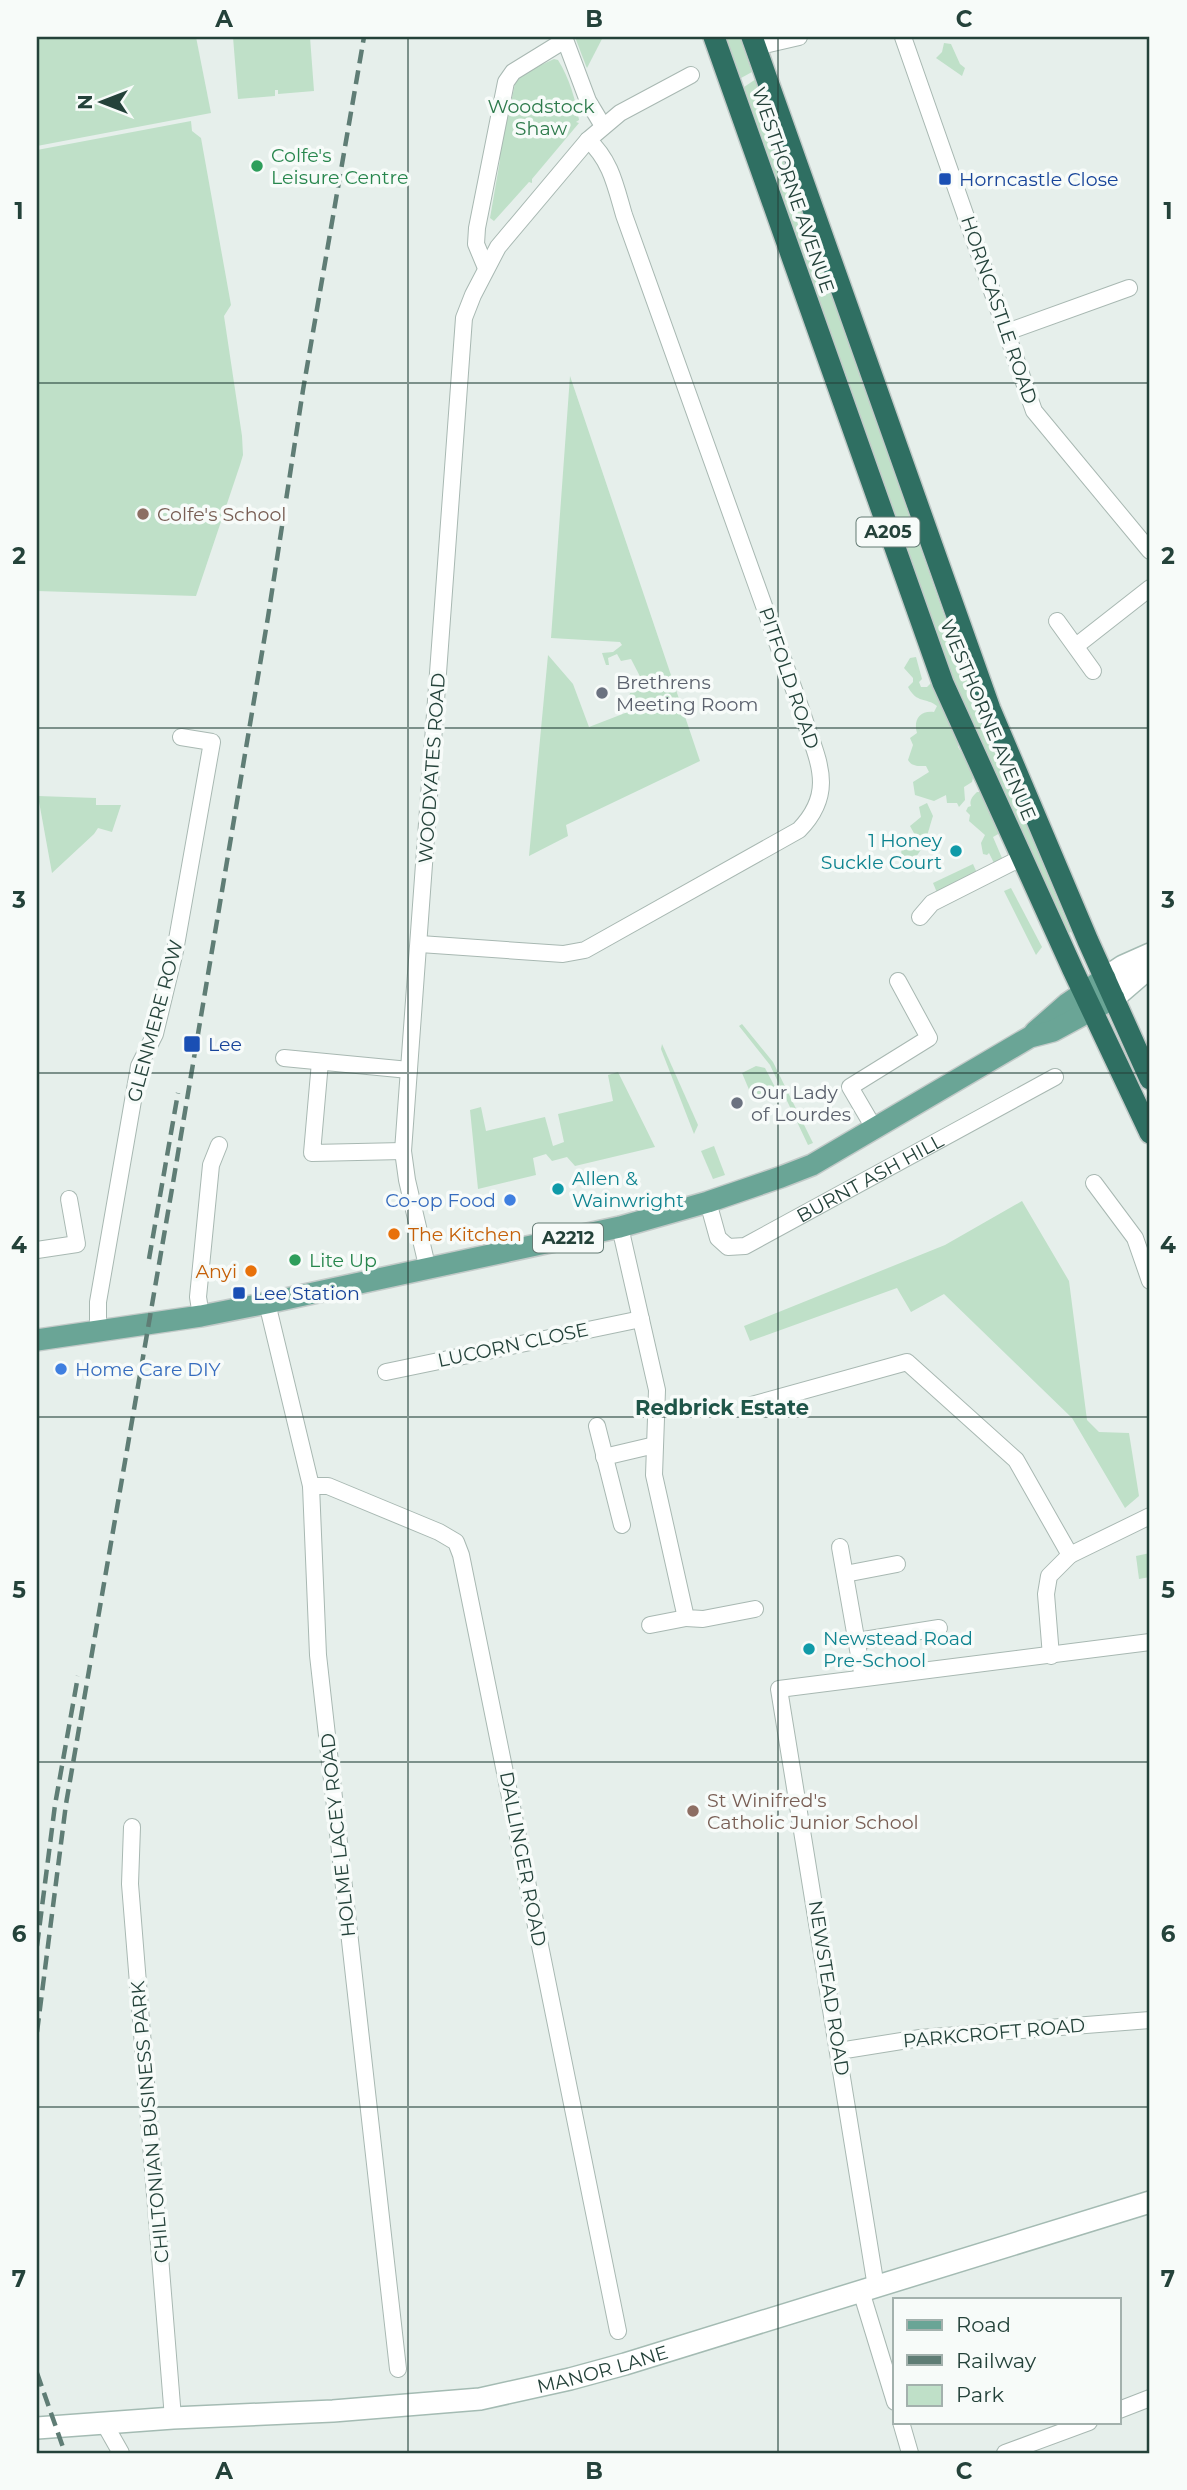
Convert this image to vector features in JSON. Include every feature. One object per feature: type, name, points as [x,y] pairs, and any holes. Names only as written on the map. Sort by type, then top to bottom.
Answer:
[{"type":"highway","name":"WESTHORNE AVENUE","points":[[714,37],[943,683],[1150,1133]]},
{"type":"highway","name":"WESTHORNE AVENUE","points":[[754,42],[990,709],[1150,1079]]},
{"type":"main road","name":"BURNT ASH HILL","points":[[201,1316],[428,1270],[620,1227],[708,1202],[812,1165],[1030,1037],[1051,1017],[1088,1002],[1109,988]]},
{"type":"main road","name":"A2212","points":[[37,1339],[201,1316]]},
{"type":"street","points":[[754,42],[800,37]]},
{"type":"street","name":"HORNCASTLE ROAD","points":[[903,37],[1028,396],[1042,423],[1150,551]]},
{"type":"street","points":[[486,268],[476,244],[477,228],[506,82],[513,72],[565,38],[588,101],[603,126]]},
{"type":"street","name":"WOODYATES ROAD","points":[[428,1270],[407,1180],[404,1151],[464,318],[486,268],[517,223],[603,126],[620,113],[691,75]]},
{"type":"street","name":"PITFOLD ROAD","points":[[420,944],[563,954],[585,950],[799,830],[811,818],[820,801],[819,767],[802,712],[624,215],[610,169],[602,154],[589,141]]},
{"type":"street","points":[[1007,332],[1129,288]]},
{"type":"street","points":[[1076,646],[1150,587]]},
{"type":"street","points":[[1056,621],[1093,671]]},
{"type":"street","name":"GLENMERE ROW","points":[[98,1332],[97,1302],[139,1066],[155,1034],[175,951],[212,741],[181,737]]},
{"type":"street","points":[[920,917],[932,903],[1023,858]]},
{"type":"street","name":"BURNT ASH HILL","points":[[1109,988],[1123,965],[1150,954]]},
{"type":"street","name":"BURNT ASH HILL","points":[[1109,988],[1150,967]]},
{"type":"street","points":[[874,1128],[850,1087],[929,1038],[898,981]]},
{"type":"street","points":[[284,1058],[408,1070]]},
{"type":"street","points":[[320,1062],[312,1153],[404,1151]]},
{"type":"street","name":"BURNT ASH HILL","points":[[708,1202],[718,1238],[728,1247],[745,1246],[1055,1077]]},
{"type":"street","points":[[201,1316],[198,1297],[211,1165],[219,1145]]},
{"type":"street","points":[[1094,1183],[1135,1238],[1150,1281]]},
{"type":"street","points":[[37,1250],[77,1244],[69,1199]]},
{"type":"street","points":[[620,1227],[657,1390],[654,1475],[686,1618]]},
{"type":"street","name":"HOLME LACEY ROAD","points":[[267,1303],[311,1486],[317,1655],[398,2369]]},
{"type":"street","name":"LUCORN CLOSE","points":[[386,1372],[641,1319]]},
{"type":"street","points":[[748,1406],[907,1362],[1016,1460],[1070,1555]]},
{"type":"street","points":[[597,1426],[622,1525]]},
{"type":"street","points":[[604,1457],[655,1445]]},
{"type":"street","name":"DALLINGER ROAD","points":[[311,1486],[328,1486],[439,1532],[456,1542],[461,1555],[618,2330]]},
{"type":"street","points":[[1051,1656],[1046,1594],[1049,1576],[1070,1555],[1150,1516]]},
{"type":"street","points":[[840,1547],[863,1678],[1150,1642]]},
{"type":"street","points":[[845,1574],[897,1564]]},
{"type":"street","points":[[650,1625],[755,1609]]},
{"type":"street","points":[[857,1641],[939,1628]]},
{"type":"street","name":"NEWSTEAD ROAD","points":[[863,1678],[779,1689],[839,2051],[869,2289],[893,2393]]},
{"type":"street","name":"CHILTONIAN BUSINESS PARK","points":[[132,1827],[130,1884],[173,2418]]},
{"type":"street","name":"PARKCROFT ROAD","points":[[839,2051],[920,2038],[1150,2020]]},
{"type":"street","name":"MANOR LANE","points":[[37,2428],[173,2418],[333,2411],[480,2399],[625,2364],[1150,2202]]},
{"type":"street","points":[[1120,2410],[1150,2398]]},
{"type":"street","points":[[104,2423],[121,2453]]},
{"type":"street","points":[[902,2424],[910,2453]]},
{"type":"street","points":[[1005,2453],[1084,2424]]},
{"type":"green space","points":[[37,37],[196,37],[211,113],[37,146]]},
{"type":"green space","points":[[233,37],[310,37],[314,91],[278,94],[278,90],[275,90],[275,96],[238,99]]},
{"type":"green space","points":[[575,37],[603,37],[587,68],[586,66]]},
{"type":"green space","points":[[725,37],[740,37],[752,72],[741,78]]},
{"type":"green space","points":[[944,43],[951,44],[960,64],[965,68],[962,76],[936,58],[942,52]]},
{"type":"green space","name":"Woodstock Shaw","points":[[554,59],[558,60],[569,81],[578,113],[579,120],[576,122],[579,123],[532,179],[532,183],[529,182],[494,221],[490,218],[500,160],[497,156],[503,141],[499,138],[509,112],[516,79]]},
{"type":"green space","points":[[756,79],[968,683],[1071,932],[1064,935],[957,688],[929,615],[744,87]]},
{"type":"green space","points":[[191,121],[192,131],[201,138],[231,305],[224,316],[242,436],[243,455],[240,465],[196,596],[37,591],[37,150]]},
{"type":"green space","points":[[570,376],[700,761],[566,825],[568,836],[529,856],[548,655],[573,684],[589,727],[633,710],[630,693],[646,688],[631,659],[621,661],[617,654],[608,658],[609,665],[606,665],[602,653],[613,652],[622,645],[620,642],[551,638]]},
{"type":"green space","points":[[916,657],[922,679],[919,682],[921,687],[927,687],[935,679],[945,703],[941,706],[953,725],[958,747],[972,766],[972,782],[964,787],[965,800],[959,807],[957,803],[947,803],[946,795],[934,801],[915,795],[913,782],[929,772],[926,766],[914,765],[908,760],[913,745],[910,738],[917,733],[916,724],[921,714],[934,712],[937,706],[918,698],[908,687],[913,678],[904,668],[910,658]]},
{"type":"green space","points":[[977,792],[984,792],[1000,833],[993,837],[1002,858],[994,863],[989,853],[983,854],[981,843],[985,835],[969,821],[970,815],[966,811]]},
{"type":"green space","points":[[38,796],[96,798],[96,805],[121,805],[112,832],[98,828],[52,873]]},
{"type":"green space","points":[[927,803],[933,816],[925,840],[916,857],[911,861],[904,860],[901,852],[903,845],[915,835],[910,826],[921,817],[919,807]]},
{"type":"green space","points":[[973,864],[977,873],[938,895],[933,883]]},
{"type":"green space","points":[[1011,888],[1042,947],[1036,955],[1004,891]]},
{"type":"green space","points":[[742,1024],[773,1062],[813,1143],[808,1145],[770,1065],[739,1026]]},
{"type":"green space","points":[[662,1044],[698,1125],[694,1134],[661,1049]]},
{"type":"green space","points":[[756,1066],[765,1068],[776,1089],[753,1099],[742,1073]]},
{"type":"green space","points":[[618,1072],[655,1147],[575,1166],[567,1157],[552,1161],[546,1154],[533,1158],[536,1175],[478,1189],[470,1110],[481,1107],[486,1131],[545,1117],[553,1146],[564,1142],[558,1114],[613,1101],[608,1075]]},
{"type":"green space","points":[[714,1146],[725,1175],[713,1179],[701,1151]]},
{"type":"green space","points":[[1022,1201],[1069,1281],[1087,1420],[1099,1432],[1129,1433],[1139,1496],[1125,1508],[1072,1418],[944,1294],[911,1312],[897,1288],[750,1341],[744,1326],[945,1245]]},
{"type":"green space","points":[[1150,1553],[1150,1577],[1139,1579],[1136,1556]]},
{"type":"railway","points":[[37,2032],[66,1804],[173,1183],[268,617],[303,390],[364,37]]},
{"type":"railway","points":[[149,1259],[178,1093]]},
{"type":"railway","points":[[37,1946],[55,1805],[78,1676]]},
{"type":"railway","points":[[37,2373],[65,2453]]},
{"type":"place","name":"Colfe's Leisure Centre","points":[[257,166]]},
{"type":"place","name":"Horncastle Close","points":[[945,179]]},
{"type":"place","name":"Colfe's School","points":[[143,514]]},
{"type":"place","name":"Brethrens Meeting Room","points":[[602,693]]},
{"type":"place","name":"1 Honey Suckle Court","points":[[956,851]]},
{"type":"place","name":"Lee","points":[[192,1044]]},
{"type":"place","name":"Our Lady of Lourdes","points":[[737,1103]]},
{"type":"place","name":"Allen & Wainwright","points":[[558,1189]]},
{"type":"place","name":"Co-op Food","points":[[510,1200]]},
{"type":"place","name":"The Kitchen","points":[[394,1234]]},
{"type":"place","name":"Lite Up","points":[[295,1260]]},
{"type":"place","name":"Anyi","points":[[251,1271]]},
{"type":"place","name":"Lee Station","points":[[239,1293]]},
{"type":"place","name":"Home Care DIY","points":[[61,1369]]},
{"type":"place","name":"Newstead Road Pre-School","points":[[809,1649]]},
{"type":"place","name":"St Winifred's Catholic Junior School","points":[[693,1811]]},
{"type":"district","name":"Redbrick Estate","points":[[722,1407]]}]
